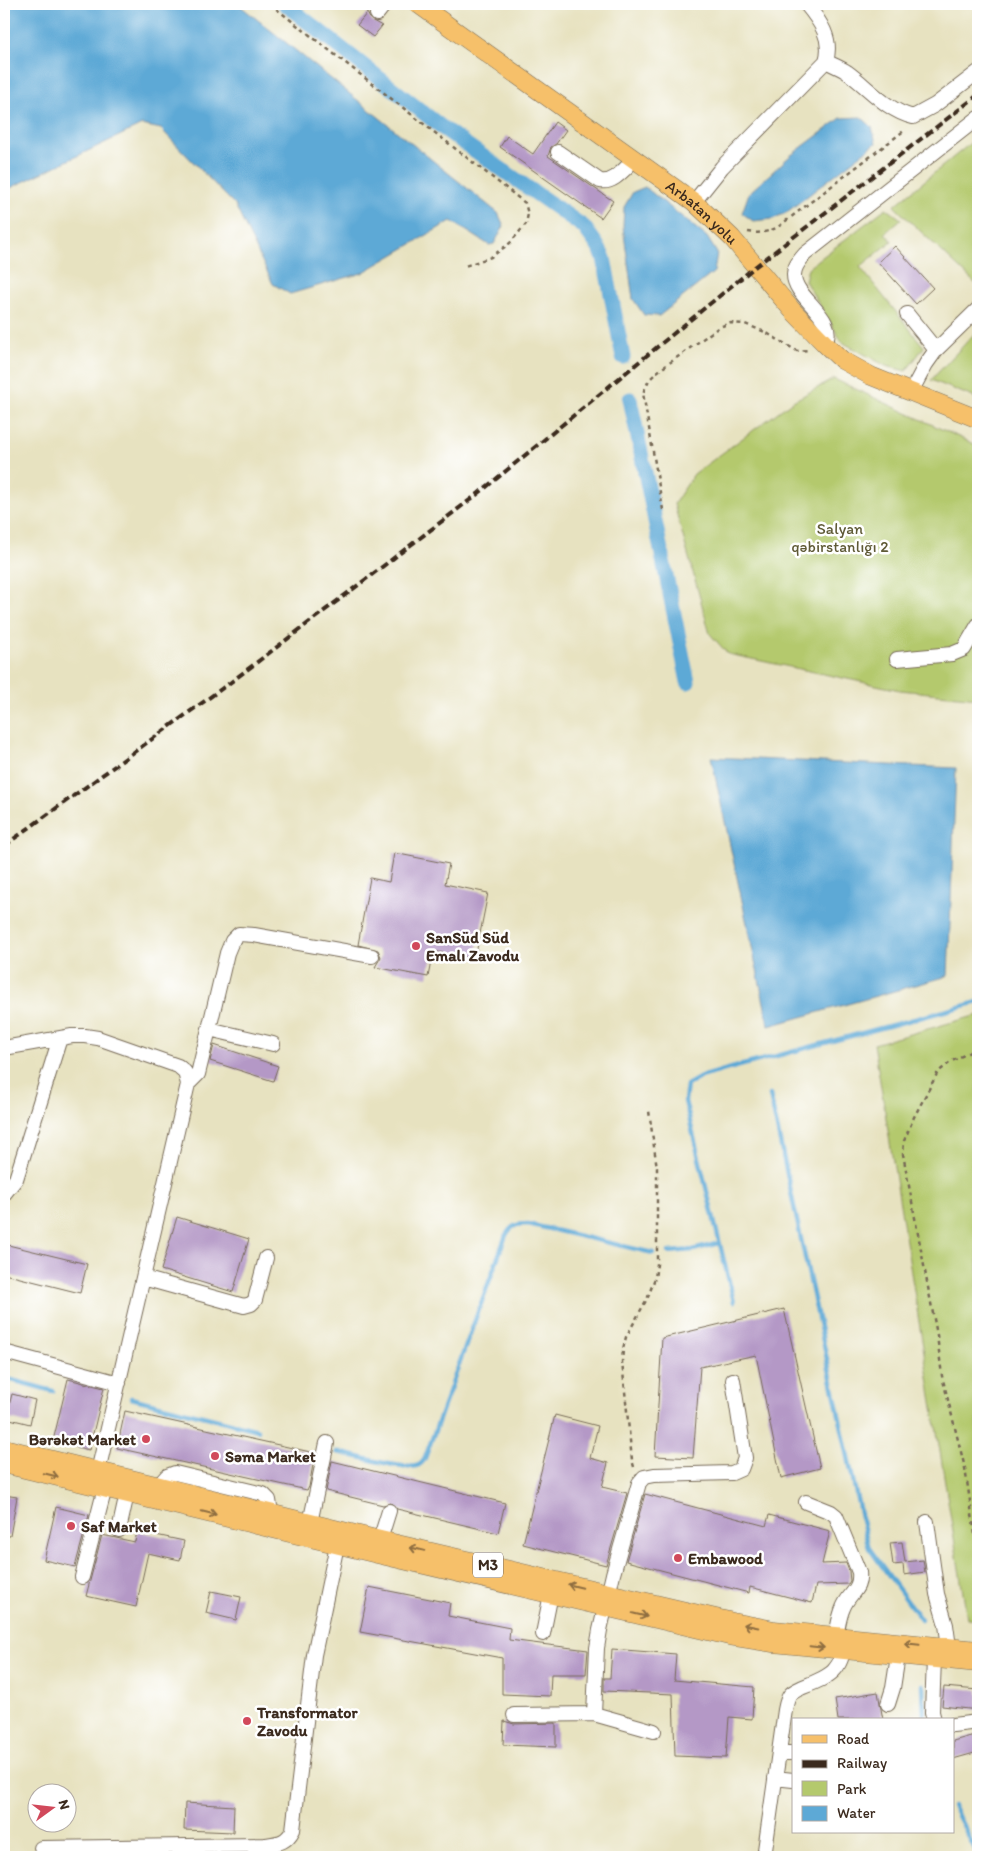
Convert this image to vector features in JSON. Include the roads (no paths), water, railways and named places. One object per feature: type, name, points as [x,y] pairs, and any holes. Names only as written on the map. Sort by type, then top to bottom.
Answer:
[{"type":"main road","name":"Arbatan yolu","points":[[428,6],[694,202],[732,238],[792,310],[842,360],[871,376],[978,419]]},
{"type":"main road","name":"M3","points":[[4,1448],[99,1482],[158,1486],[380,1540],[608,1600],[842,1641],[978,1650]]},
{"type":"main road","points":[[4,1464],[99,1482],[127,1494],[551,1594],[608,1600]]},
{"type":"main road","points":[[842,1641],[898,1656],[978,1663]]},
{"type":"street","points":[[694,202],[722,167],[826,61],[829,51],[827,38],[819,20],[806,4]]},
{"type":"street","points":[[826,61],[845,71],[880,100],[903,114],[913,117],[935,105],[978,72]]},
{"type":"street","points":[[825,344],[827,340],[826,324],[799,288],[794,275],[797,264],[805,254],[978,118]]},
{"type":"street","points":[[558,152],[600,181],[606,183],[612,180],[635,159]]},
{"type":"street","points":[[911,392],[936,350],[978,309]]},
{"type":"street","points":[[907,314],[936,350]]},
{"type":"street","points":[[897,659],[952,654],[964,649],[978,625]]},
{"type":"street","points":[[188,1084],[198,1074],[227,953],[232,941],[239,934],[372,956]]},
{"type":"street","points":[[209,1029],[273,1044]]},
{"type":"street","points":[[4,1048],[72,1036],[98,1038],[178,1066],[185,1072],[188,1084],[119,1383],[82,1577]]},
{"type":"street","points":[[4,1194],[16,1179],[60,1038]]},
{"type":"street","points":[[143,1278],[244,1306],[251,1304],[255,1300],[266,1258]]},
{"type":"street","points":[[4,1352],[119,1383]]},
{"type":"street","points":[[594,1714],[598,1648],[608,1600],[639,1483],[644,1478],[654,1475],[732,1472],[741,1469],[745,1458],[733,1380]]},
{"type":"street","points":[[310,1523],[327,1443]]},
{"type":"street","points":[[119,1530],[127,1494]]},
{"type":"street","points":[[764,1857],[788,1697],[792,1693],[825,1678],[841,1663],[844,1605],[858,1588],[860,1581],[836,1516],[831,1512],[806,1502]]},
{"type":"street","points":[[380,1540],[389,1511]]},
{"type":"street","points":[[927,1522],[937,1594],[946,1625],[949,1647]]},
{"type":"street","points":[[41,1848],[265,1846],[280,1843],[289,1838],[293,1830],[314,1655],[338,1545]]},
{"type":"street","points":[[544,1634],[551,1594]]},
{"type":"street","points":[[888,1704],[893,1688],[898,1656]]},
{"type":"street","points":[[934,1659],[932,1712],[934,1718]]},
{"type":"street","points":[[514,1715],[594,1714],[654,1731]]},
{"type":"street","points":[[954,1725],[978,1722]]},
{"type":"street","points":[[779,1753],[792,1753]]},
{"type":"street","points":[[775,1778],[792,1780]]},
{"type":"water","points":[[4,4],[238,4],[498,213],[504,226],[494,244],[489,245],[451,221],[362,273],[290,294],[273,284],[235,205],[161,129],[142,125],[4,191]]},
{"type":"water","points":[[861,117],[872,127],[876,143],[787,212],[773,219],[753,221],[742,213],[749,193],[790,156],[841,118]]},
{"type":"water","points":[[645,187],[707,237],[717,253],[714,272],[659,316],[644,315],[633,299],[623,227],[624,207],[633,192]]},
{"type":"water","points":[[711,757],[956,768],[948,976],[769,1026]]},
{"type":"waterway","points":[[285,4],[444,129],[584,227],[604,258],[623,357]]},
{"type":"waterway","points":[[630,399],[688,682]]},
{"type":"waterway","points":[[734,1302],[685,1101],[687,1085],[701,1077],[728,1069],[978,1002]]},
{"type":"waterway","points":[[770,1095],[869,1548],[921,1620]]},
{"type":"waterway","points":[[337,1452],[400,1466],[416,1466],[423,1462],[506,1235],[513,1227],[528,1224],[653,1253]]},
{"type":"waterway","points":[[669,1252],[693,1250],[720,1243]]},
{"type":"waterway","points":[[4,1378],[53,1391]]},
{"type":"waterway","points":[[131,1398],[258,1430]]},
{"type":"waterway","points":[[923,1685],[924,1718]]},
{"type":"waterway","points":[[954,1808],[978,1855]]},
{"type":"railway","points":[[4,846],[231,682],[479,493],[756,266],[978,95]]},
{"type":"place","name":"SanSüd Süd Emalı Zavodu","points":[[416,946]]},
{"type":"place","name":"Bərəkət Market","points":[[146,1439]]},
{"type":"place","name":"Səma Market","points":[[215,1456]]},
{"type":"place","name":"Saf Market","points":[[71,1526]]},
{"type":"place","name":"Embawood","points":[[678,1558]]},
{"type":"place","name":"Transformator Zavodu","points":[[247,1721]]},
{"type":"park label","name":"Salyan qəbirstanlığı 2","points":[[840,537]]}]
